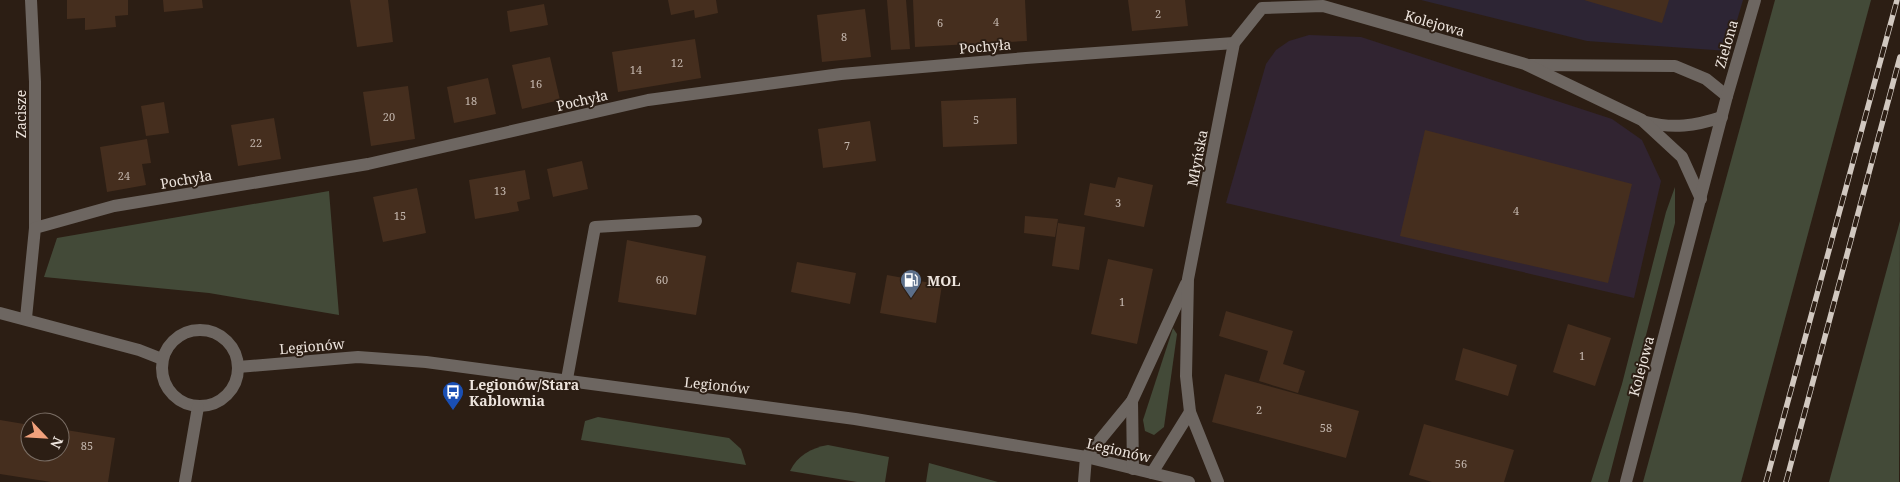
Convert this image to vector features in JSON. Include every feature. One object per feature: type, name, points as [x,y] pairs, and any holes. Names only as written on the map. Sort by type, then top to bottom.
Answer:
[{"type":"street","name":"Zacisze","points":[[31,0],[35,82],[35,228]]},
{"type":"street","name":"Zielona","points":[[1726,96],[1755,0]]},
{"type":"street","name":"Kolejowa","points":[[1234,43],[1260,4],[1322,6],[1524,64],[1643,121],[1679,127],[1701,124],[1722,117]]},
{"type":"street","name":"Pochyła","points":[[35,228],[114,206],[368,164],[648,100],[841,74],[1234,43]]},
{"type":"street","name":"Młyńska","points":[[1218,482],[1190,412],[1186,376],[1188,279],[1234,43]]},
{"type":"street","name":"Kolejowa","points":[[1524,64],[1675,66],[1706,79],[1726,96],[1701,199],[1626,482]]},
{"type":"street","name":"Kolejowa","points":[[1643,121],[1682,157],[1701,199]]},
{"type":"street","points":[[567,380],[595,227],[696,221]]},
{"type":"street","points":[[26,318],[35,228]]},
{"type":"street","name":"Młyńska","points":[[1086,457],[1132,401],[1188,279]]},
{"type":"street","points":[[0,313],[26,318],[139,350],[162,359]]},
{"type":"street","points":[[204,330],[222,336],[228,342],[234,350],[238,367],[237,380],[231,391],[222,400],[198,407],[177,399],[169,391],[161,370],[162,359],[166,350],[178,336],[186,332],[204,330]]},
{"type":"street","name":"Legionów","points":[[238,367],[358,357],[426,362],[567,380],[616,389],[779,408],[1086,457],[1189,482]]},
{"type":"street","name":"Młyńska","points":[[1132,401],[1133,468]]},
{"type":"street","points":[[185,482],[198,407]]},
{"type":"street","points":[[1152,473],[1190,412]]},
{"type":"street","points":[[1084,482],[1086,457]]},
{"type":"shaded area","points":[[1421,0],[1743,0],[1728,51],[1587,41]]},
{"type":"shaded area","points":[[1309,35],[1361,37],[1612,119],[1642,140],[1661,181],[1634,298],[1226,203],[1266,64],[1276,50],[1289,41]]},
{"type":"green space","points":[[1775,0],[1871,0],[1741,482],[1643,482]]},
{"type":"green space","points":[[1675,187],[1675,223],[1608,482],[1591,482],[1622,384],[1666,212]]},
{"type":"green space","points":[[329,191],[339,315],[209,293],[44,277],[57,238]]},
{"type":"green space","points":[[1900,221],[1899,482],[1829,482]]},
{"type":"green space","points":[[1173,328],[1177,334],[1164,427],[1154,435],[1145,431],[1143,420]]},
{"type":"green space","points":[[598,417],[729,438],[741,449],[746,465],[581,440],[585,421]]},
{"type":"green space","points":[[828,445],[889,457],[885,482],[857,482],[790,471],[796,461],[805,453]]},
{"type":"green space","points":[[929,463],[998,482],[926,482]]},
{"type":"building","points":[[67,0],[128,0],[128,15],[115,16],[116,27],[85,30],[85,18],[67,19]]},
{"type":"building","points":[[163,0],[202,0],[203,8],[164,12]]},
{"type":"building","points":[[350,0],[388,0],[393,42],[357,47]]},
{"type":"building","points":[[668,0],[716,0],[718,13],[695,18],[694,10],[671,15]]},
{"type":"building","points":[[887,0],[906,0],[910,49],[891,50]]},
{"type":"building","points":[[913,0],[1025,0],[1027,41],[915,47]]},
{"type":"building","points":[[1128,0],[1185,0],[1188,26],[1132,31]]},
{"type":"building","points":[[1584,0],[1669,0],[1662,23]]},
{"type":"building","points":[[544,4],[548,25],[510,32],[507,11]]},
{"type":"building","points":[[865,9],[871,57],[822,62],[817,15]]},
{"type":"building","points":[[695,39],[701,78],[618,92],[612,52]]},
{"type":"building","points":[[550,57],[560,100],[522,109],[512,65]]},
{"type":"building","points":[[488,78],[496,114],[454,123],[447,87]]},
{"type":"building","points":[[408,86],[415,139],[371,146],[363,92]]},
{"type":"building","points":[[1016,98],[1017,144],[943,147],[941,101]]},
{"type":"building","points":[[164,102],[169,133],[146,136],[141,106]]},
{"type":"building","points":[[274,118],[281,159],[238,166],[231,125]]},
{"type":"building","points":[[870,121],[876,161],[823,168],[818,129]]},
{"type":"building","points":[[1425,130],[1632,184],[1608,283],[1400,236]]},
{"type":"building","points":[[147,139],[151,163],[142,164],[146,185],[107,192],[100,147]]},
{"type":"building","points":[[582,161],[588,189],[553,197],[547,169]]},
{"type":"building","points":[[525,170],[530,199],[517,202],[519,211],[475,219],[469,180]]},
{"type":"building","points":[[1118,177],[1153,185],[1144,227],[1084,215],[1090,183],[1115,188]]},
{"type":"building","points":[[417,188],[426,233],[383,242],[373,197]]},
{"type":"building","points":[[1025,216],[1058,219],[1055,237],[1024,233]]},
{"type":"building","points":[[1058,223],[1085,227],[1079,270],[1052,266]]},
{"type":"building","points":[[627,240],[706,256],[696,315],[618,302]]},
{"type":"building","points":[[1108,259],[1153,269],[1137,344],[1091,334]]},
{"type":"building","points":[[797,262],[856,273],[850,304],[791,292]]},
{"type":"building","name":"MOL","points":[[887,275],[942,285],[936,323],[880,313]]},
{"type":"building","points":[[1226,311],[1293,331],[1283,364],[1305,371],[1298,393],[1259,381],[1268,351],[1219,336]]},
{"type":"building","points":[[1568,324],[1611,338],[1595,386],[1553,372]]},
{"type":"building","points":[[1463,348],[1517,365],[1508,396],[1455,380]]},
{"type":"building","points":[[1225,374],[1359,411],[1346,458],[1212,422]]},
{"type":"building","points":[[0,420],[20,423],[20,462],[70,462],[70,431],[115,438],[108,482],[51,482],[0,474]]},
{"type":"building","points":[[1424,424],[1514,450],[1504,482],[1432,482],[1409,475]]},
{"type":"railway","points":[[1766,482],[1897,0]]},
{"type":"railway","points":[[1786,482],[1900,57]]},
{"type":"place","name":"MOL","points":[[911,299]]},
{"type":"place","name":"Legionów/Stara Kablownia","points":[[453,411]]}]
